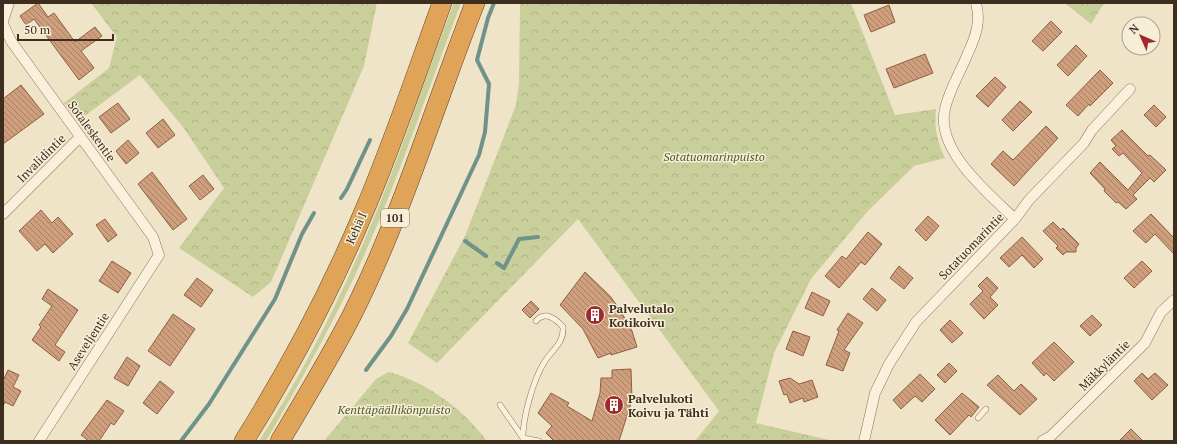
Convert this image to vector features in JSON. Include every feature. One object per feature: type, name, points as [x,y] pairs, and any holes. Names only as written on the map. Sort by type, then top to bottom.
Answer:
[{"type":"highway","name":"Kehä I","points":[[244,441],[284,375],[321,304],[360,222],[442,3]]},
{"type":"highway","name":"101","points":[[280,441],[352,315],[389,233],[418,160],[475,3]]},
{"type":"street","points":[[3,22],[9,3]]},
{"type":"street","points":[[976,3],[978,15],[977,30],[946,103],[943,120],[944,133],[958,159],[1015,219]]},
{"type":"street","name":"Sotaleskentie","points":[[3,22],[11,41],[153,237],[159,255]]},
{"type":"street","name":"Sotatuomarintie","points":[[864,441],[875,393],[904,338],[916,322],[1015,219],[1029,200],[1084,143],[1092,130],[1130,89]]},
{"type":"street","name":"Invalidintie","points":[[3,214],[80,137]]},
{"type":"street","name":"Aseveljentie","points":[[39,441],[159,255]]},
{"type":"street","name":"Mäkkyläntie","points":[[1042,441],[1051,436],[1145,343],[1155,321],[1161,312],[1174,300]]},
{"type":"lane","points":[[523,440],[526,417],[537,378],[545,362],[559,344],[563,336],[563,327],[551,316],[544,316],[536,321]]},
{"type":"lane","points":[[500,404],[523,440]]},
{"type":"lane","points":[[978,418],[986,409]]},
{"type":"lane","points":[[523,440],[539,441]]},
{"type":"green space","points":[[91,3],[377,3],[364,66],[271,282],[253,297],[179,248],[224,188],[183,127],[140,75],[78,121],[64,103],[109,68],[117,37]]},
{"type":"green space","points":[[454,3],[461,3],[403,159],[355,276],[319,348],[266,441],[259,441],[296,380],[330,316],[360,251],[396,162]]},
{"type":"green space","name":"Sotatuomarinpuisto","points":[[520,3],[851,3],[895,115],[936,109],[935,122],[937,135],[945,158],[914,166],[867,212],[811,279],[774,353],[756,423],[834,441],[695,441],[719,411],[578,219],[437,363],[408,343],[465,236],[516,105],[519,84]]},
{"type":"green space","points":[[1065,3],[1104,3],[1091,24]]},
{"type":"green space","name":"Kenttäpäällikönpuisto","points":[[389,372],[417,383],[444,399],[456,408],[487,441],[324,441],[376,379]]},
{"type":"building","points":[[38,3],[48,17],[54,13],[75,42],[95,27],[102,36],[81,51],[94,68],[79,80],[34,19],[26,25],[20,16]]},
{"type":"building","points":[[889,5],[895,22],[871,32],[864,15]]},
{"type":"building","points":[[1051,21],[1062,32],[1043,51],[1032,41]]},
{"type":"building","points":[[1076,45],[1087,56],[1068,76],[1057,65]]},
{"type":"building","points":[[925,54],[933,73],[894,88],[886,69]]},
{"type":"building","points":[[1100,70],[1113,83],[1078,116],[1066,105]]},
{"type":"building","points":[[995,77],[1006,87],[988,107],[976,96]]},
{"type":"building","points":[[21,85],[44,114],[3,144],[3,99]]},
{"type":"building","points":[[1020,101],[1032,112],[1013,131],[1002,120]]},
{"type":"building","points":[[118,103],[130,119],[111,133],[99,117]]},
{"type":"building","points":[[1154,105],[1166,117],[1156,127],[1144,115]]},
{"type":"building","points":[[163,119],[175,135],[158,148],[146,133]]},
{"type":"building","points":[[1046,126],[1058,138],[1014,186],[991,164],[1003,151],[1013,160]]},
{"type":"building","points":[[1122,130],[1148,156],[1150,155],[1166,170],[1154,182],[1150,178],[1133,195],[1137,199],[1126,209],[1118,202],[1116,203],[1104,191],[1105,189],[1090,173],[1100,162],[1128,190],[1142,173],[1123,153],[1119,156],[1112,149],[1116,146],[1111,140]]},
{"type":"building","points":[[128,140],[139,153],[126,164],[116,151]]},
{"type":"building","points":[[152,172],[187,219],[173,230],[138,184]]},
{"type":"building","points":[[203,175],[214,189],[200,200],[189,186]]},
{"type":"building","points":[[41,210],[52,223],[58,217],[73,234],[53,253],[45,244],[37,251],[19,231]]},
{"type":"building","points":[[1151,214],[1174,238],[1174,254],[1155,234],[1146,243],[1133,231]]},
{"type":"building","points":[[928,216],[939,226],[926,241],[915,230]]},
{"type":"building","points":[[105,219],[117,235],[108,242],[96,225]]},
{"type":"building","points":[[1053,222],[1061,230],[1063,228],[1079,244],[1076,248],[1076,252],[1066,252],[1063,255],[1056,248],[1058,246],[1043,231]]},
{"type":"building","points":[[868,232],[882,244],[865,265],[861,262],[839,288],[825,276],[842,256],[846,259]]},
{"type":"building","points":[[1022,237],[1043,259],[1034,268],[1022,255],[1009,267],[1000,258]]},
{"type":"building","points":[[112,261],[131,273],[118,293],[99,281]]},
{"type":"building","points":[[1142,261],[1152,271],[1134,288],[1124,278]]},
{"type":"building","points":[[899,266],[913,278],[904,289],[890,278]]},
{"type":"building","name":"Palvelutalo Kotikoivu","points":[[585,272],[610,296],[620,310],[632,331],[637,347],[611,355],[611,353],[598,358],[583,329],[560,305]]},
{"type":"building","points":[[987,277],[998,288],[990,297],[998,305],[984,319],[970,304],[983,291],[978,286]]},
{"type":"building","points":[[197,278],[213,290],[201,307],[184,295]]},
{"type":"building","points":[[872,288],[886,300],[877,311],[863,299]]},
{"type":"building","points":[[48,289],[78,310],[55,345],[65,352],[59,361],[32,340],[41,327],[39,325],[52,306],[42,299]]},
{"type":"building","points":[[812,292],[830,301],[823,316],[805,308]]},
{"type":"building","points":[[531,301],[539,309],[530,318],[522,310]]},
{"type":"building","points":[[848,313],[863,323],[844,350],[850,353],[843,371],[826,365],[839,331],[837,330]]},
{"type":"building","points":[[173,314],[195,329],[170,366],[148,351]]},
{"type":"building","points":[[1092,315],[1102,325],[1090,336],[1080,326]]},
{"type":"building","points":[[950,320],[963,333],[952,343],[940,330]]},
{"type":"building","points":[[793,331],[810,337],[803,356],[786,349]]},
{"type":"building","points":[[1054,342],[1074,362],[1054,381],[1046,373],[1044,376],[1032,363]]},
{"type":"building","points":[[127,357],[140,366],[128,386],[114,378]]},
{"type":"building","points":[[949,363],[957,371],[945,383],[937,375]]},
{"type":"building","name":"Palvelukoti Koivu ja Tähti","points":[[631,369],[632,400],[619,441],[554,441],[546,433],[552,426],[538,413],[551,393],[569,403],[567,406],[592,421],[600,393],[601,378],[612,378],[612,370]]},
{"type":"building","points":[[8,370],[19,375],[13,387],[21,391],[13,406],[5,402],[3,406],[3,381]]},
{"type":"building","points":[[1142,373],[1148,379],[1155,373],[1168,385],[1152,400],[1134,381]]},
{"type":"building","points":[[920,374],[935,389],[922,402],[915,396],[901,409],[893,400]]},
{"type":"building","points":[[998,375],[1014,391],[1021,384],[1037,399],[1020,415],[987,385]]},
{"type":"building","points":[[790,378],[799,384],[812,380],[818,397],[804,402],[803,398],[790,403],[787,394],[784,395],[779,381]]},
{"type":"building","points":[[160,381],[174,392],[157,414],[143,403]]},
{"type":"building","points":[[962,393],[979,407],[971,417],[969,415],[950,435],[935,420]]},
{"type":"building","points":[[107,400],[124,411],[114,425],[111,423],[99,441],[89,441],[81,435]]},
{"type":"building","points":[[1131,429],[1143,441],[1119,441]]},
{"type":"waterway","points":[[366,370],[391,336],[407,309],[479,155],[485,132],[489,84],[477,60],[488,18],[494,3]]},
{"type":"waterway","points":[[341,198],[347,189],[370,140]]},
{"type":"waterway","points":[[181,441],[209,404],[275,299],[302,234],[314,213]]},
{"type":"waterway","points":[[497,263],[504,268],[519,239],[538,237]]},
{"type":"waterway","points":[[465,241],[486,256]]},
{"type":"place","name":"Palvelutalo Kotikoivu","points":[[595,315]]},
{"type":"place","name":"Palvelukoti Koivu ja Tähti","points":[[614,405]]}]
